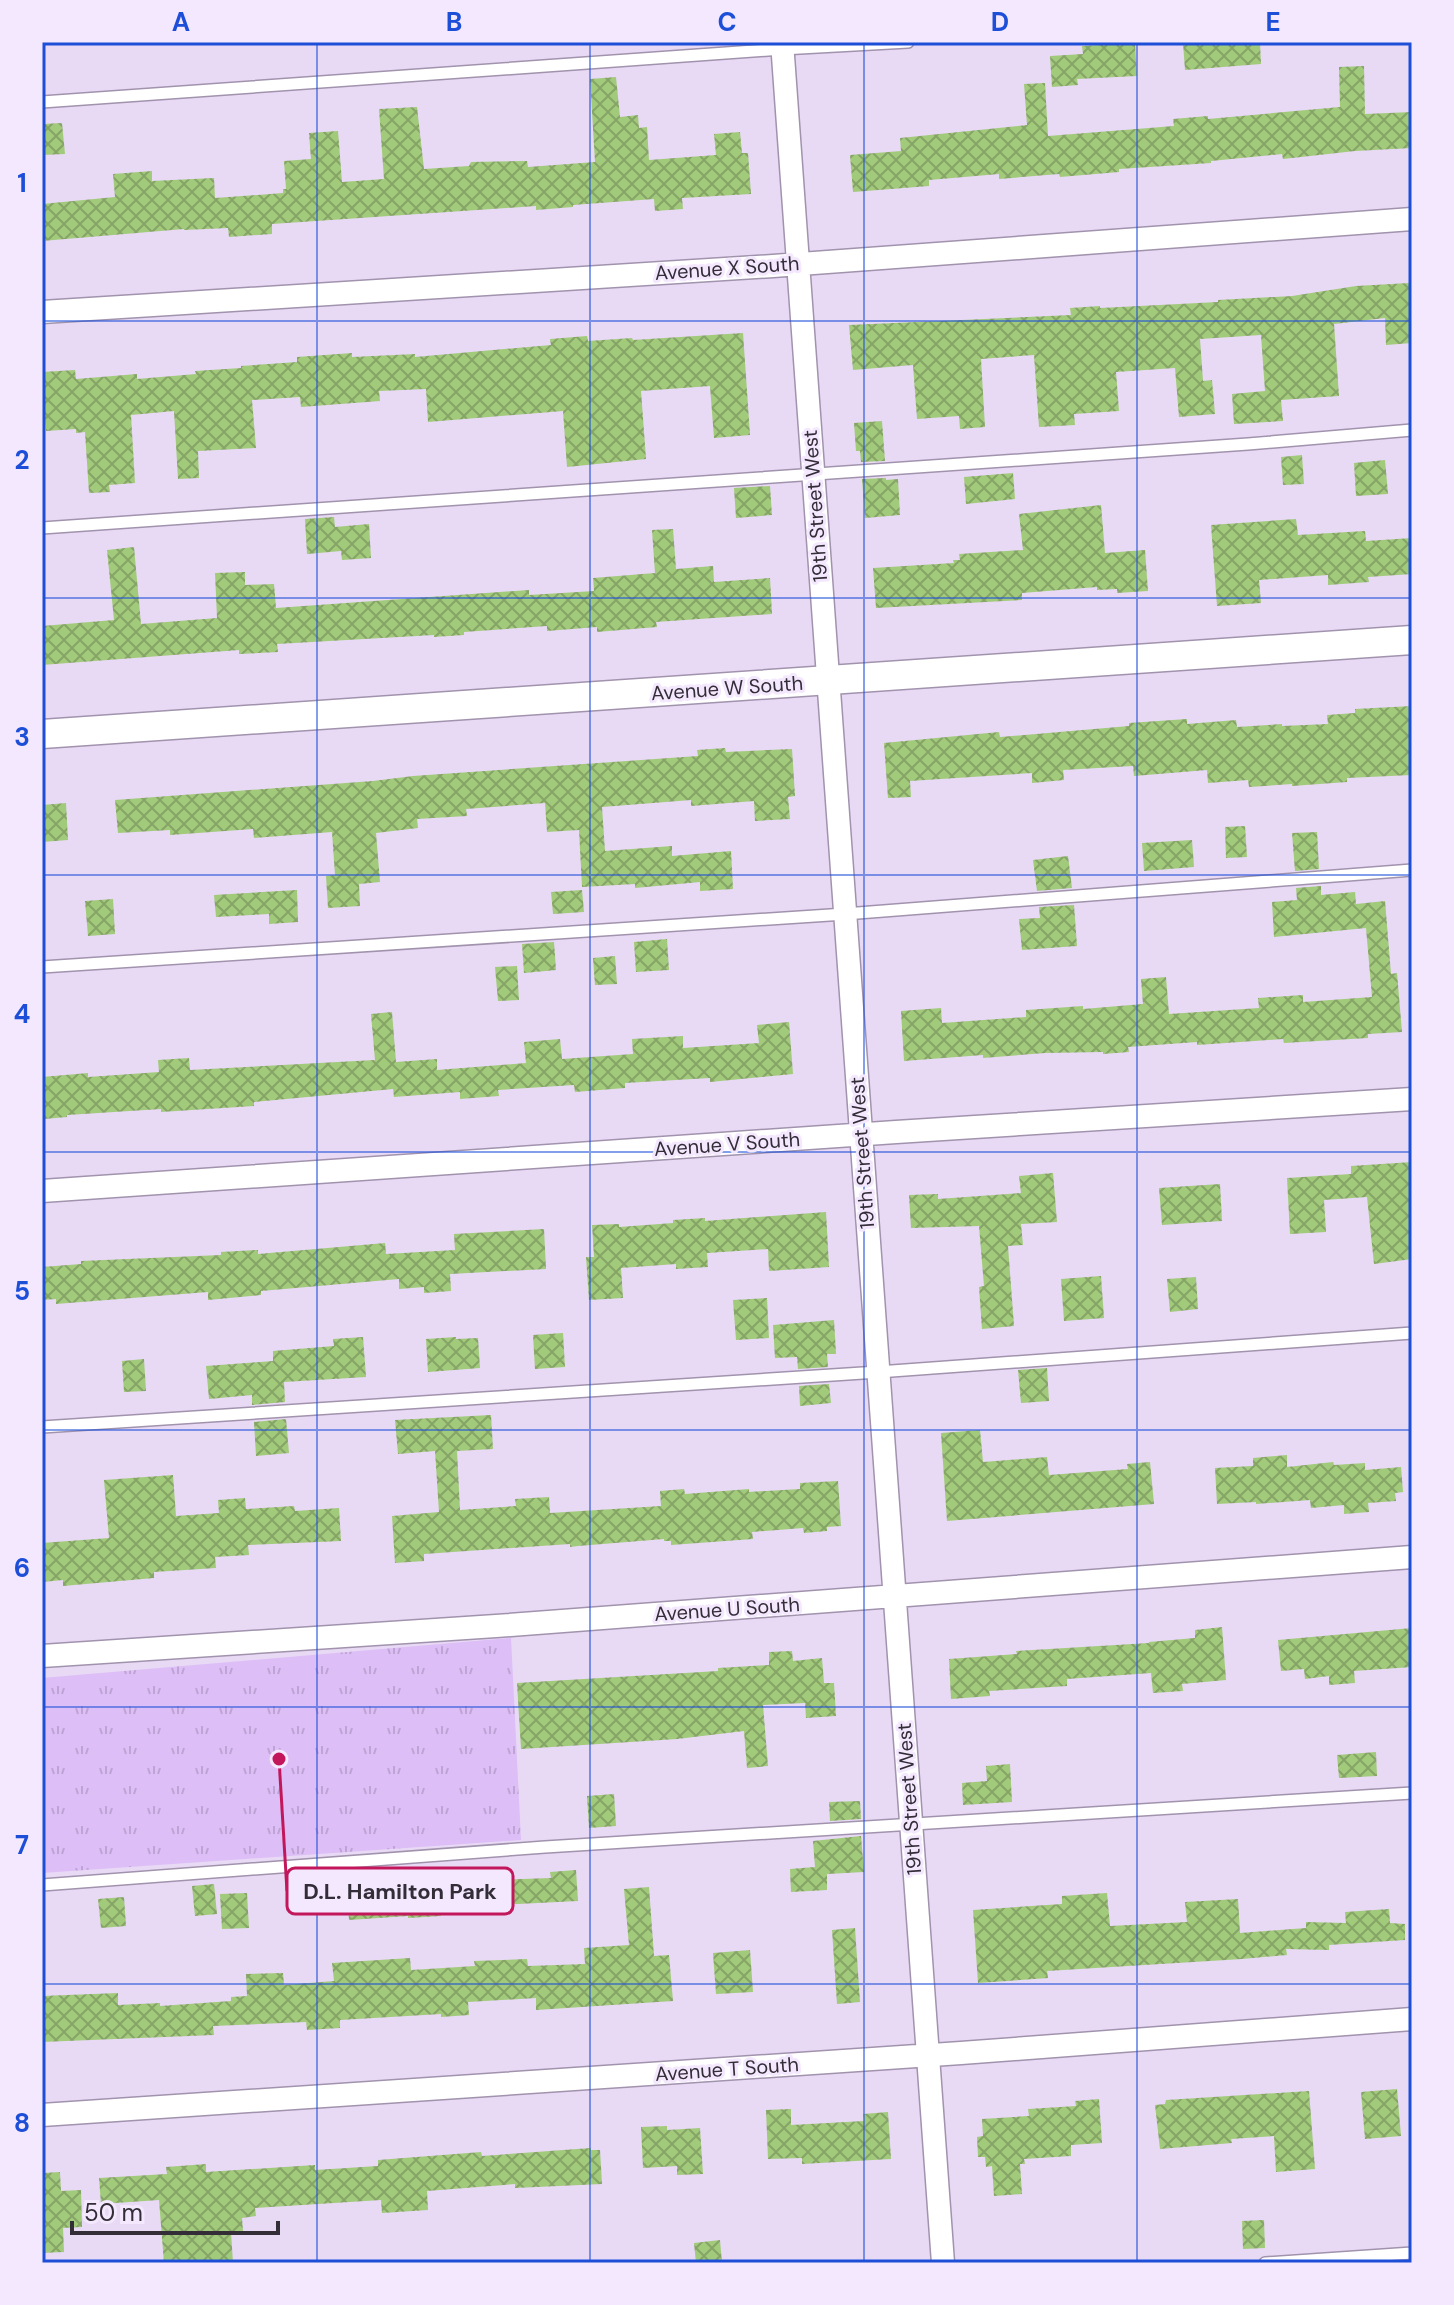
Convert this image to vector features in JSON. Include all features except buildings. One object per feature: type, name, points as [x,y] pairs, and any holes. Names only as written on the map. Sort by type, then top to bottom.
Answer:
[{"type":"street","name":"19th Street West","points":[[782,45],[943,2263]]},
{"type":"street","name":"Avenue X South","points":[[42,312],[798,264],[1412,219]]},
{"type":"street","name":"Avenue W South","points":[[42,734],[1412,640]]},
{"type":"street","name":"Avenue V South","points":[[42,1191],[1412,1099]]},
{"type":"street","name":"Avenue U South","points":[[42,1656],[480,1628],[1412,1557]]},
{"type":"street","name":"Avenue T South","points":[[42,2115],[1412,2019]]},
{"type":"lane","points":[[42,102],[782,45],[908,42]]},
{"type":"lane","points":[[42,528],[1412,430]]},
{"type":"lane","points":[[42,967],[845,914],[1412,870]]},
{"type":"lane","points":[[42,1427],[1412,1333]]},
{"type":"lane","points":[[42,1885],[545,1847],[1412,1793]]},
{"type":"lane","points":[[1265,2263],[1412,2253]]},
{"type":"green space","points":[[511,1638],[521,1840],[42,1873],[42,1678]]},
{"type":"place","name":"D.L. Hamilton Park","points":[[279,1759]]}]
